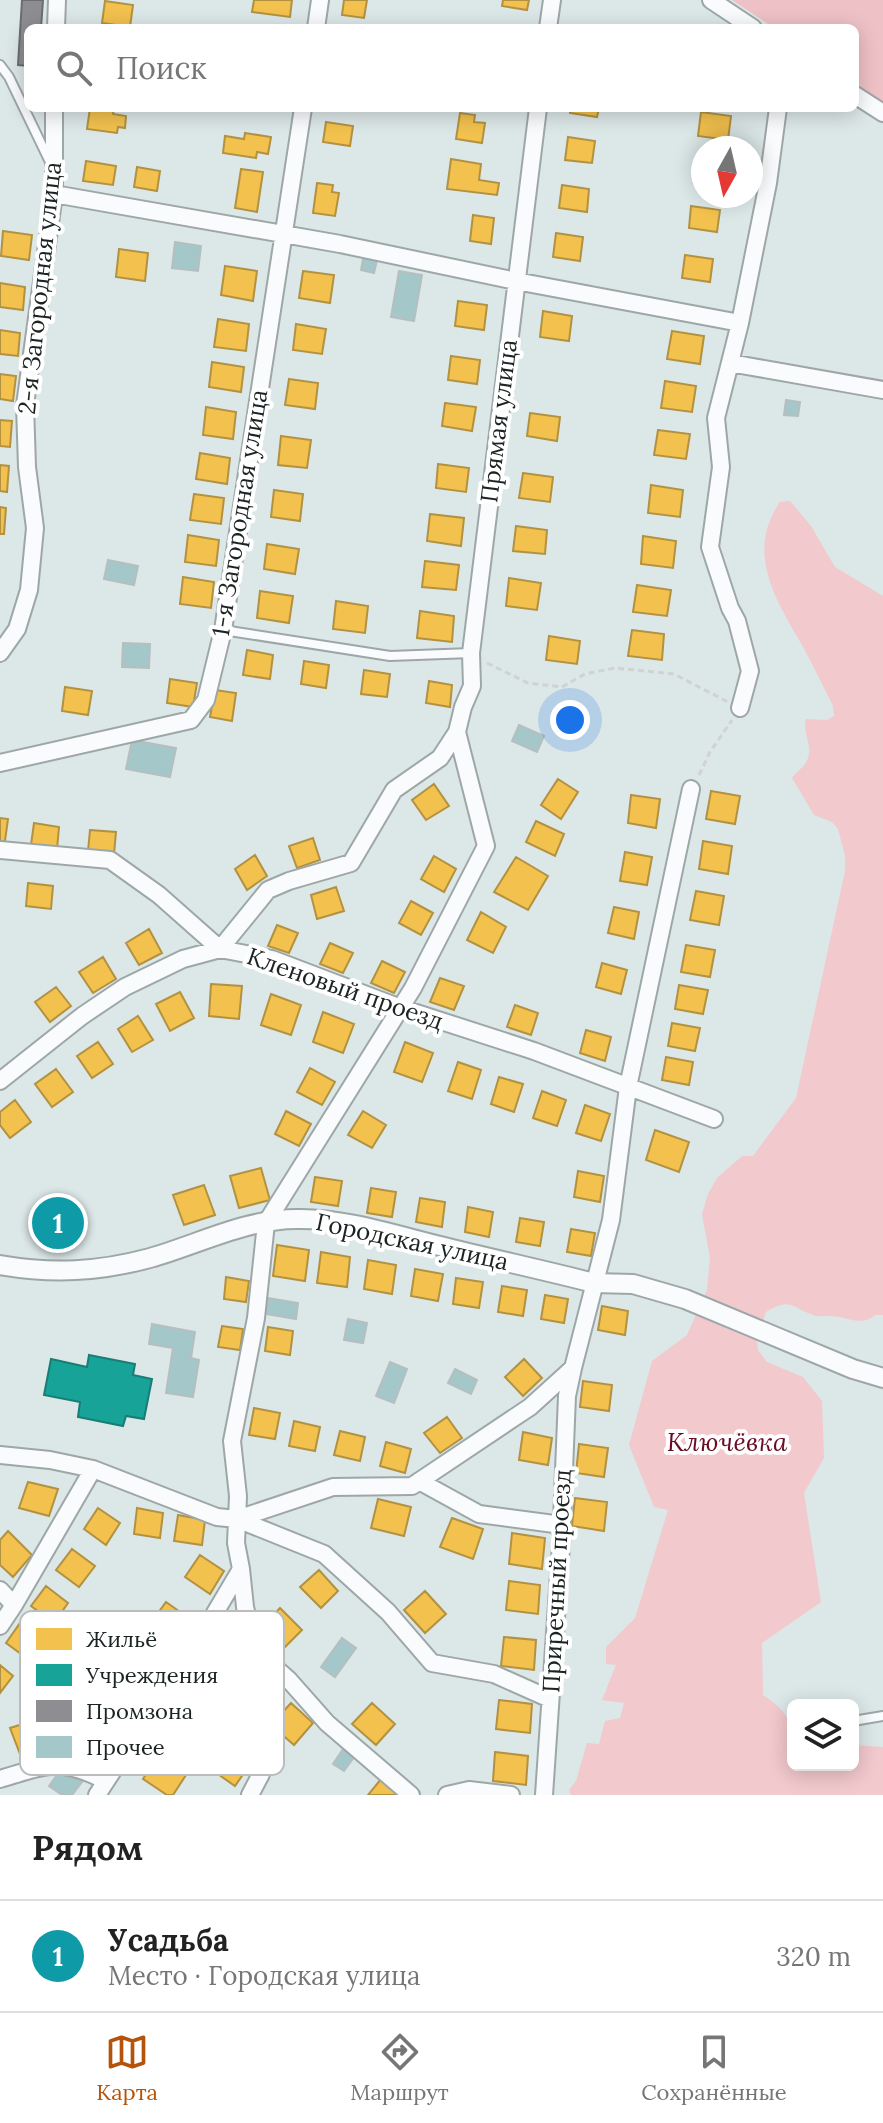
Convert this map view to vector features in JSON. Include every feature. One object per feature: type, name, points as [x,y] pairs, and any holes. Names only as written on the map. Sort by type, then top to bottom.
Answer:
[{"type":"street","points":[[56,24],[57,0]]},
{"type":"street","points":[[317,24],[320,0]]},
{"type":"street","points":[[549,24],[552,0]]},
{"type":"street","points":[[711,0],[747,24]]},
{"type":"street","points":[[859,98],[883,113]]},
{"type":"street","name":"2-я Загородная улица","points":[[0,653],[17,629],[29,590],[35,528],[27,467],[25,405],[54,194],[54,112]]},
{"type":"street","name":"1-я Загородная улица","points":[[0,763],[191,720],[206,700],[223,630],[302,112]]},
{"type":"street","name":"Прямая улица","points":[[457,732],[472,686],[471,653],[537,112]]},
{"type":"street","points":[[740,708],[750,671],[737,621],[710,547],[721,467],[716,418],[740,323],[768,183],[777,112]]},
{"type":"street","points":[[54,194],[284,233],[740,323]]},
{"type":"street","points":[[730,363],[883,390]]},
{"type":"street","points":[[0,850],[110,860],[159,895],[220,949],[268,890],[351,863],[394,790],[440,758],[457,732]]},
{"type":"street","points":[[247,1611],[236,1543],[238,1496],[232,1441],[256,1318],[266,1223],[401,1008],[486,846],[457,732]]},
{"type":"street","name":"Приречный проезд","points":[[544,1795],[562,1525],[567,1396],[611,1220],[628,1087],[691,789]]},
{"type":"street","name":"Кленовый проезд","points":[[0,1081],[82,1016],[125,987],[183,959],[220,949],[272,959],[401,1008],[534,1051],[714,1119]]},
{"type":"street","name":"Городская улица","points":[[0,1265],[36,1271],[79,1272],[149,1258],[244,1226],[295,1218],[357,1227],[594,1283],[633,1284],[685,1299],[883,1378]]},
{"type":"street","points":[[237,1519],[333,1487],[412,1486],[530,1407],[573,1368]]},
{"type":"street","points":[[0,1455],[50,1460],[93,1469],[217,1517],[237,1519],[324,1554],[388,1612],[432,1663],[494,1674],[550,1699]]},
{"type":"street","points":[[0,1626],[93,1469]]},
{"type":"street","points":[[419,1481],[479,1514],[562,1525]]},
{"type":"street","points":[[216,1611],[241,1569]]},
{"type":"street","points":[[0,1590],[14,1605]]},
{"type":"street","points":[[284,1676],[327,1723],[411,1795]]},
{"type":"street","points":[[0,1779],[20,1773]]},
{"type":"street","points":[[250,1795],[260,1775]]},
{"type":"street","points":[[447,1795],[469,1790],[511,1795]]},
{"type":"lane","points":[[0,65],[24,108]]},
{"type":"lane","points":[[26,112],[53,168]]},
{"type":"lane","points":[[223,630],[390,656],[471,653]]},
{"type":"lane","points":[[859,1720],[883,1716]]},
{"type":"path","points":[[471,653],[501,672],[528,683],[562,687],[585,674],[615,668],[674,674],[740,708],[710,752],[691,789]]},
{"type":"shaded area","points":[[732,0],[883,0],[883,105],[859,89],[859,24],[768,24]]},
{"type":"water","name":"Ключёвка","points":[[790,501],[811,526],[835,567],[883,596],[883,1315],[865,1320],[815,1316],[786,1304],[766,1312],[757,1340],[758,1350],[767,1362],[803,1377],[822,1401],[824,1458],[804,1493],[821,1602],[762,1643],[763,1695],[787,1717],[787,1771],[859,1771],[859,1745],[883,1747],[883,1795],[571,1795],[569,1790],[576,1781],[587,1743],[599,1744],[605,1721],[620,1718],[624,1703],[602,1700],[616,1665],[606,1664],[606,1647],[635,1618],[668,1510],[654,1507],[629,1445],[652,1361],[687,1335],[707,1290],[710,1258],[702,1214],[708,1194],[717,1178],[742,1156],[753,1156],[796,1098],[845,871],[845,856],[838,829],[832,822],[814,815],[792,778],[808,758],[806,719],[827,720],[834,716],[833,706],[774,593],[768,575],[765,539],[780,502]]},
{"type":"building: Жильё","points":[[254,0],[292,0],[290,17],[252,12]]},
{"type":"building: Жильё","points":[[344,0],[367,0],[364,18],[342,15]]},
{"type":"building: Жильё","points":[[503,0],[529,0],[527,10],[502,6]]},
{"type":"building: Жильё","points":[[105,1],[133,5],[130,24],[102,23]]},
{"type":"building: Жильё","points":[[89,112],[113,112],[126,116],[125,128],[118,127],[117,133],[87,129]]},
{"type":"building: Жильё","points":[[570,112],[598,112],[597,117]]},
{"type":"building: Жильё","points":[[701,112],[731,116],[728,136],[698,136]]},
{"type":"building: Жильё","points":[[460,113],[475,115],[474,122],[485,123],[482,143],[456,139]]},
{"type":"building: Жильё","points":[[326,122],[353,126],[350,146],[323,142]]},
{"type":"building: Жильё","points":[[245,133],[271,137],[268,154],[257,152],[256,158],[223,153],[225,136],[244,139]]},
{"type":"building: Жильё","points":[[568,137],[595,141],[592,163],[565,160]]},
{"type":"building: Жильё","points":[[451,159],[481,164],[479,180],[499,183],[497,195],[447,189]]},
{"type":"building: Жильё","points":[[86,161],[116,166],[113,185],[83,181]]},
{"type":"building: Жильё","points":[[137,167],[160,171],[157,191],[134,187]]},
{"type":"building: Жильё","points":[[241,169],[263,172],[257,212],[235,208]]},
{"type":"building: Жильё","points":[[317,183],[333,185],[332,192],[339,193],[335,216],[313,213]]},
{"type":"building: Жильё","points":[[562,185],[589,189],[587,212],[559,208]]},
{"type":"building: Жильё","points":[[691,206],[720,210],[717,232],[689,228]]},
{"type":"building: Жильё","points":[[473,215],[494,218],[491,244],[470,241]]},
{"type":"building: Жильё","points":[[3,231],[32,235],[29,260],[1,256]]},
{"type":"building: Жильё","points":[[556,233],[583,237],[580,261],[553,257]]},
{"type":"building: Жильё","points":[[119,249],[148,253],[145,281],[116,277]]},
{"type":"building: Жильё","points":[[685,255],[713,259],[710,282],[682,278]]},
{"type":"building: Жильё","points":[[225,266],[257,271],[253,301],[221,295]]},
{"type":"building: Жильё","points":[[303,271],[334,275],[330,303],[299,298]]},
{"type":"building: Жильё","points":[[0,283],[25,287],[23,310],[0,307]]},
{"type":"building: Жильё","points":[[458,301],[487,305],[484,330],[455,326]]},
{"type":"building: Жильё","points":[[543,311],[572,316],[569,341],[540,337]]},
{"type":"building: Жильё","points":[[218,319],[249,324],[246,351],[214,347]]},
{"type":"building: Жильё","points":[[296,324],[326,329],[322,354],[293,350]]},
{"type":"building: Жильё","points":[[0,330],[20,333],[18,356],[0,354]]},
{"type":"building: Жильё","points":[[672,331],[704,336],[700,364],[667,359]]},
{"type":"building: Жильё","points":[[451,356],[480,360],[477,384],[448,380]]},
{"type":"building: Жильё","points":[[212,362],[244,367],[241,392],[209,387]]},
{"type":"building: Жильё","points":[[0,374],[16,376],[13,401],[0,399]]},
{"type":"building: Жильё","points":[[289,379],[318,383],[315,409],[285,405]]},
{"type":"building: Жильё","points":[[665,381],[696,386],[692,412],[661,408]]},
{"type":"building: Жильё","points":[[445,403],[476,407],[472,431],[442,426]]},
{"type":"building: Жильё","points":[[206,407],[236,412],[233,439],[203,435]]},
{"type":"building: Жильё","points":[[530,413],[560,417],[557,441],[527,436]]},
{"type":"building: Жильё","points":[[0,420],[12,421],[10,447],[0,446]]},
{"type":"building: Жильё","points":[[658,430],[690,434],[686,459],[654,455]]},
{"type":"building: Жильё","points":[[281,436],[311,440],[307,468],[278,465]]},
{"type":"building: Жильё","points":[[200,453],[230,458],[227,484],[196,479]]},
{"type":"building: Жильё","points":[[438,464],[469,468],[466,492],[436,488]]},
{"type":"building: Жильё","points":[[0,465],[9,466],[7,492],[0,491]]},
{"type":"building: Жильё","points":[[523,473],[553,477],[550,502],[519,498]]},
{"type":"building: Жильё","points":[[651,485],[683,490],[680,517],[648,513]]},
{"type":"building: Жильё","points":[[274,490],[303,494],[300,521],[271,517]]},
{"type":"building: Жильё","points":[[194,494],[224,498],[221,524],[190,520]]},
{"type":"building: Жильё","points":[[0,507],[6,508],[4,534],[0,534]]},
{"type":"building: Жильё","points":[[430,514],[464,518],[461,546],[427,541]]},
{"type":"building: Жильё","points":[[516,526],[547,530],[545,554],[513,551]]},
{"type":"building: Жильё","points":[[188,535],[219,540],[216,566],[185,562]]},
{"type":"building: Жильё","points":[[643,536],[676,541],[673,568],[641,564]]},
{"type":"building: Жильё","points":[[267,544],[299,549],[295,574],[264,569]]},
{"type":"building: Жильё","points":[[425,561],[459,565],[456,590],[422,587]]},
{"type":"building: Жильё","points":[[183,577],[214,582],[211,608],[180,604]]},
{"type":"building: Жильё","points":[[509,578],[541,583],[537,610],[506,606]]},
{"type":"building: Жильё","points":[[637,585],[671,590],[667,616],[633,612]]},
{"type":"building: Жильё","points":[[260,591],[293,596],[289,623],[257,618]]},
{"type":"building: Жильё","points":[[336,601],[368,606],[365,633],[333,629]]},
{"type":"building: Жильё","points":[[420,611],[454,616],[452,642],[417,638]]},
{"type":"building: Жильё","points":[[632,630],[664,634],[662,660],[628,656]]},
{"type":"building: Жильё","points":[[549,636],[580,641],[577,664],[546,660]]},
{"type":"building: Жильё","points":[[247,650],[273,655],[270,679],[243,675]]},
{"type":"building: Жильё","points":[[304,661],[329,665],[326,688],[301,684]]},
{"type":"building: Жильё","points":[[364,670],[390,674],[387,697],[361,694]]},
{"type":"building: Жильё","points":[[170,679],[197,683],[193,707],[167,703]]},
{"type":"building: Жильё","points":[[429,681],[452,685],[450,707],[426,703]]},
{"type":"building: Жильё","points":[[65,687],[92,691],[88,715],[62,711]]},
{"type":"building: Жильё","points":[[215,690],[236,693],[232,721],[210,717]]},
{"type":"building: Жильё","points":[[558,779],[578,792],[561,819],[541,805]]},
{"type":"building: Жильё","points":[[434,784],[449,806],[426,820],[412,800]]},
{"type":"building: Жильё","points":[[711,791],[740,796],[735,824],[706,819]]},
{"type":"building: Жильё","points":[[631,795],[660,799],[656,828],[628,823]]},
{"type":"building: Жильё","points":[[0,818],[8,819],[5,841],[0,841]]},
{"type":"building: Жильё","points":[[536,821],[564,834],[555,856],[526,842]]},
{"type":"building: Жильё","points":[[34,823],[59,827],[57,849],[31,845]]},
{"type":"building: Жильё","points":[[90,830],[116,832],[114,854],[88,851]]},
{"type":"building: Жильё","points":[[313,838],[320,860],[297,868],[289,846]]},
{"type":"building: Жильё","points":[[703,841],[732,846],[728,874],[699,869]]},
{"type":"building: Жильё","points":[[625,852],[652,857],[647,885],[620,881]]},
{"type":"building: Жильё","points":[[255,855],[267,876],[247,890],[235,869]]},
{"type":"building: Жильё","points":[[434,856],[456,869],[444,892],[421,879]]},
{"type":"building: Жильё","points":[[516,857],[548,876],[528,910],[494,892]]},
{"type":"building: Жильё","points":[[28,883],[53,886],[51,909],[26,906]]},
{"type":"building: Жильё","points":[[336,887],[344,911],[317,919],[311,895]]},
{"type":"building: Жильё","points":[[696,891],[724,896],[719,925],[690,920]]},
{"type":"building: Жильё","points":[[411,901],[433,913],[421,935],[399,923]]},
{"type":"building: Жильё","points":[[614,907],[639,912],[634,939],[608,933]]},
{"type":"building: Жильё","points":[[481,912],[506,927],[493,953],[467,940]]},
{"type":"building: Жильё","points":[[277,925],[298,933],[289,953],[268,946]]},
{"type":"building: Жильё","points":[[149,929],[162,953],[139,965],[126,943]]},
{"type":"building: Жильё","points":[[330,943],[353,953],[343,973],[320,964]]},
{"type":"building: Жильё","points":[[686,945],[715,950],[710,977],[681,972]]},
{"type":"building: Жильё","points":[[103,957],[116,979],[93,993],[79,972]]},
{"type":"building: Жильё","points":[[382,961],[405,972],[394,993],[371,983]]},
{"type":"building: Жильё","points":[[602,963],[627,970],[621,994],[596,987]]},
{"type":"building: Жильё","points":[[440,978],[464,986],[454,1010],[430,1002]]},
{"type":"building: Жильё","points":[[211,984],[242,986],[239,1019],[209,1016]]},
{"type":"building: Жильё","points":[[679,985],[708,990],[703,1014],[675,1009]]},
{"type":"building: Жильё","points":[[56,987],[71,1006],[50,1022],[35,1002]]},
{"type":"building: Жильё","points":[[180,992],[194,1018],[170,1031],[156,1004]]},
{"type":"building: Жильё","points":[[271,994],[301,1005],[291,1035],[261,1025]]},
{"type":"building: Жильё","points":[[515,1005],[538,1013],[531,1035],[507,1027]]},
{"type":"building: Жильё","points":[[323,1012],[354,1024],[343,1053],[313,1042]]},
{"type":"building: Жильё","points":[[138,1016],[153,1040],[132,1052],[118,1029]]},
{"type":"building: Жильё","points":[[672,1023],[700,1028],[695,1051],[668,1046]]},
{"type":"building: Жильё","points":[[586,1030],[611,1037],[605,1061],[580,1053]]},
{"type":"building: Жильё","points":[[98,1042],[113,1064],[92,1078],[77,1056]]},
{"type":"building: Жильё","points":[[405,1042],[433,1053],[422,1082],[394,1072]]},
{"type":"building: Жильё","points":[[666,1057],[693,1062],[689,1085],[662,1080]]},
{"type":"building: Жильё","points":[[458,1062],[481,1070],[472,1099],[448,1091]]},
{"type":"building: Жильё","points":[[310,1068],[335,1082],[322,1105],[297,1092]]},
{"type":"building: Жильё","points":[[56,1069],[73,1092],[52,1107],[35,1084]]},
{"type":"building: Жильё","points":[[499,1077],[523,1084],[514,1112],[491,1104]]},
{"type":"building: Жильё","points":[[542,1091],[566,1100],[557,1126],[533,1118]]},
{"type":"building: Жильё","points":[[15,1100],[31,1122],[10,1138],[0,1125],[0,1112]]},
{"type":"building: Жильё","points":[[585,1105],[610,1114],[601,1141],[576,1133]]},
{"type":"building: Жильё","points":[[286,1111],[311,1124],[299,1146],[275,1134]]},
{"type":"building: Жильё","points":[[363,1111],[386,1125],[372,1148],[348,1135]]},
{"type":"building: Жильё","points":[[655,1130],[689,1142],[679,1172],[646,1160]]},
{"type":"building: Жильё","points":[[261,1168],[270,1200],[239,1208],[230,1176]]},
{"type":"building: Жильё","points":[[578,1171],[604,1176],[600,1202],[574,1197]]},
{"type":"building: Жильё","points":[[315,1177],[342,1181],[338,1206],[311,1202]]},
{"type":"building: Жильё","points":[[204,1185],[215,1215],[184,1225],[173,1195]]},
{"type":"building: Жильё","points":[[371,1188],[396,1192],[392,1217],[367,1213]]},
{"type":"building: Жильё","points":[[420,1198],[445,1202],[442,1227],[416,1222]]},
{"type":"building: Жильё","points":[[468,1207],[493,1212],[489,1237],[465,1232]]},
{"type":"building: Жильё","points":[[520,1218],[544,1222],[540,1246],[516,1242]]},
{"type":"building: Жильё","points":[[571,1229],[595,1233],[591,1256],[567,1252]]},
{"type":"building: Жильё","points":[[277,1245],[309,1250],[305,1281],[273,1276]]},
{"type":"building: Жильё","points":[[321,1252],[350,1257],[347,1287],[317,1283]]},
{"type":"building: Жильё","points":[[368,1260],[396,1265],[392,1294],[364,1289]]},
{"type":"building: Жильё","points":[[415,1269],[443,1274],[438,1301],[411,1296]]},
{"type":"building: Жильё","points":[[226,1277],[249,1281],[246,1302],[224,1299]]},
{"type":"building: Жильё","points":[[456,1278],[483,1282],[479,1308],[453,1304]]},
{"type":"building: Жильё","points":[[502,1286],[527,1290],[523,1316],[498,1312]]},
{"type":"building: Жильё","points":[[545,1295],[568,1299],[564,1323],[541,1319]]},
{"type":"building: Жильё","points":[[602,1306],[628,1311],[625,1335],[598,1330]]},
{"type":"building: Жильё","points":[[222,1326],[243,1329],[240,1350],[218,1347]]},
{"type":"building: Жильё","points":[[268,1327],[293,1331],[290,1355],[265,1351]]},
{"type":"building: Жильё","points":[[524,1359],[542,1378],[523,1396],[505,1377]]},
{"type":"building: Жильё","points":[[583,1381],[612,1385],[609,1411],[580,1407]]},
{"type":"building: Жильё","points":[[254,1408],[280,1413],[275,1439],[249,1435]]},
{"type":"building: Жильё","points":[[447,1417],[462,1438],[440,1453],[424,1433]]},
{"type":"building: Жильё","points":[[294,1421],[320,1427],[315,1451],[289,1446]]},
{"type":"building: Жильё","points":[[340,1431],[365,1437],[360,1461],[334,1455]]},
{"type":"building: Жильё","points":[[523,1432],[552,1438],[548,1465],[519,1460]]},
{"type":"building: Жильё","points":[[386,1442],[411,1449],[405,1473],[380,1466]]},
{"type":"building: Жильё","points":[[579,1444],[608,1448],[604,1477],[576,1473]]},
{"type":"building: Жильё","points":[[28,1482],[58,1489],[49,1516],[19,1508]]},
{"type":"building: Жильё","points":[[575,1498],[607,1502],[604,1531],[572,1526]]},
{"type":"building: Жильё","points":[[378,1499],[411,1507],[404,1536],[371,1528]]},
{"type":"building: Жильё","points":[[98,1508],[120,1523],[106,1545],[84,1529]]},
{"type":"building: Жильё","points":[[137,1508],[163,1513],[160,1538],[134,1534]]},
{"type":"building: Жильё","points":[[178,1515],[205,1520],[202,1545],[174,1541]]},
{"type":"building: Жильё","points":[[452,1518],[483,1529],[473,1559],[440,1547]]},
{"type":"building: Жильё","points":[[8,1531],[32,1555],[13,1577],[0,1565],[0,1540]]},
{"type":"building: Жильё","points":[[512,1533],[545,1538],[542,1569],[509,1564]]},
{"type":"building: Жильё","points":[[72,1549],[95,1566],[79,1587],[56,1570]]},
{"type":"building: Жильё","points":[[200,1555],[224,1571],[210,1594],[185,1577]]},
{"type":"building: Жильё","points":[[319,1570],[338,1591],[321,1608],[300,1587]]},
{"type":"building: Жильё","points":[[509,1581],[540,1585],[538,1614],[506,1610]]},
{"type":"building: Жильё","points":[[46,1586],[68,1603],[62,1611],[38,1611],[31,1606]]},
{"type":"building: Жильё","points":[[425,1591],[446,1614],[425,1633],[404,1610]]},
{"type":"building: Жильё","points":[[166,1602],[179,1611],[159,1611]]},
{"type":"building: Жильё","points":[[284,1612],[302,1630],[284,1648]]},
{"type":"building: Жильё","points":[[20,1623],[20,1653],[6,1643]]},
{"type":"building: Жильё","points":[[504,1637],[536,1640],[534,1670],[501,1666]]},
{"type":"building: Жильё","points":[[0,1665],[13,1676],[0,1693]]},
{"type":"building: Жильё","points":[[499,1700],[532,1704],[530,1733],[496,1729]]},
{"type":"building: Жильё","points":[[291,1703],[313,1723],[294,1745],[284,1736],[284,1711]]},
{"type":"building: Жильё","points":[[372,1703],[395,1724],[376,1745],[352,1724]]},
{"type":"building: Жильё","points":[[20,1725],[20,1754],[10,1728]]},
{"type":"building: Жильё","points":[[495,1752],[528,1756],[526,1785],[493,1781]]},
{"type":"building: Жильё","points":[[146,1775],[186,1775],[173,1795],[167,1795],[143,1779]]},
{"type":"building: Жильё","points":[[219,1775],[243,1775],[235,1786]]},
{"type":"building: Жильё","points":[[381,1779],[399,1795],[368,1795]]},
{"type":"building: Учреждения","points":[[89,1355],[135,1364],[133,1375],[152,1379],[144,1419],[126,1416],[123,1426],[78,1417],[80,1402],[44,1395],[51,1359],[87,1367]]},
{"type":"building: Промзона","points":[[22,0],[43,0],[41,24],[24,24],[24,66],[18,65]]},
{"type":"building: Прочее","points":[[175,242],[201,246],[198,271],[172,268]]},
{"type":"building: Прочее","points":[[364,253],[378,256],[374,273],[361,270]]},
{"type":"building: Прочее","points":[[399,271],[422,275],[414,321],[391,317]]},
{"type":"building: Прочее","points":[[786,400],[800,402],[798,416],[784,415]]},
{"type":"building: Прочее","points":[[108,560],[138,566],[134,585],[104,579]]},
{"type":"building: Прочее","points":[[123,643],[150,644],[149,668],[122,667]]},
{"type":"building: Прочее","points":[[519,725],[544,736],[537,752],[512,741]]},
{"type":"building: Прочее","points":[[132,740],[176,748],[170,777],[126,769]]},
{"type":"building: Прочее","points":[[268,1298],[298,1303],[296,1319],[266,1314]]},
{"type":"building: Прочее","points":[[348,1319],[367,1323],[363,1343],[344,1340]]},
{"type":"building: Прочее","points":[[152,1324],[195,1332],[191,1358],[199,1360],[193,1397],[166,1393],[173,1348],[149,1344]]},
{"type":"building: Прочее","points":[[390,1362],[407,1369],[394,1403],[376,1396]]},
{"type":"building: Прочее","points":[[455,1369],[477,1380],[471,1394],[448,1383]]},
{"type":"building: Прочее","points":[[342,1638],[356,1648],[335,1677],[321,1667]]},
{"type":"building: Прочее","points":[[345,1746],[357,1753],[344,1771],[333,1764]]},
{"type":"building: Прочее","points":[[57,1775],[72,1775],[82,1782],[72,1795],[62,1795],[49,1786]]},
{"type":"place","name":"Усадьба","points":[[58,1223]]}]
